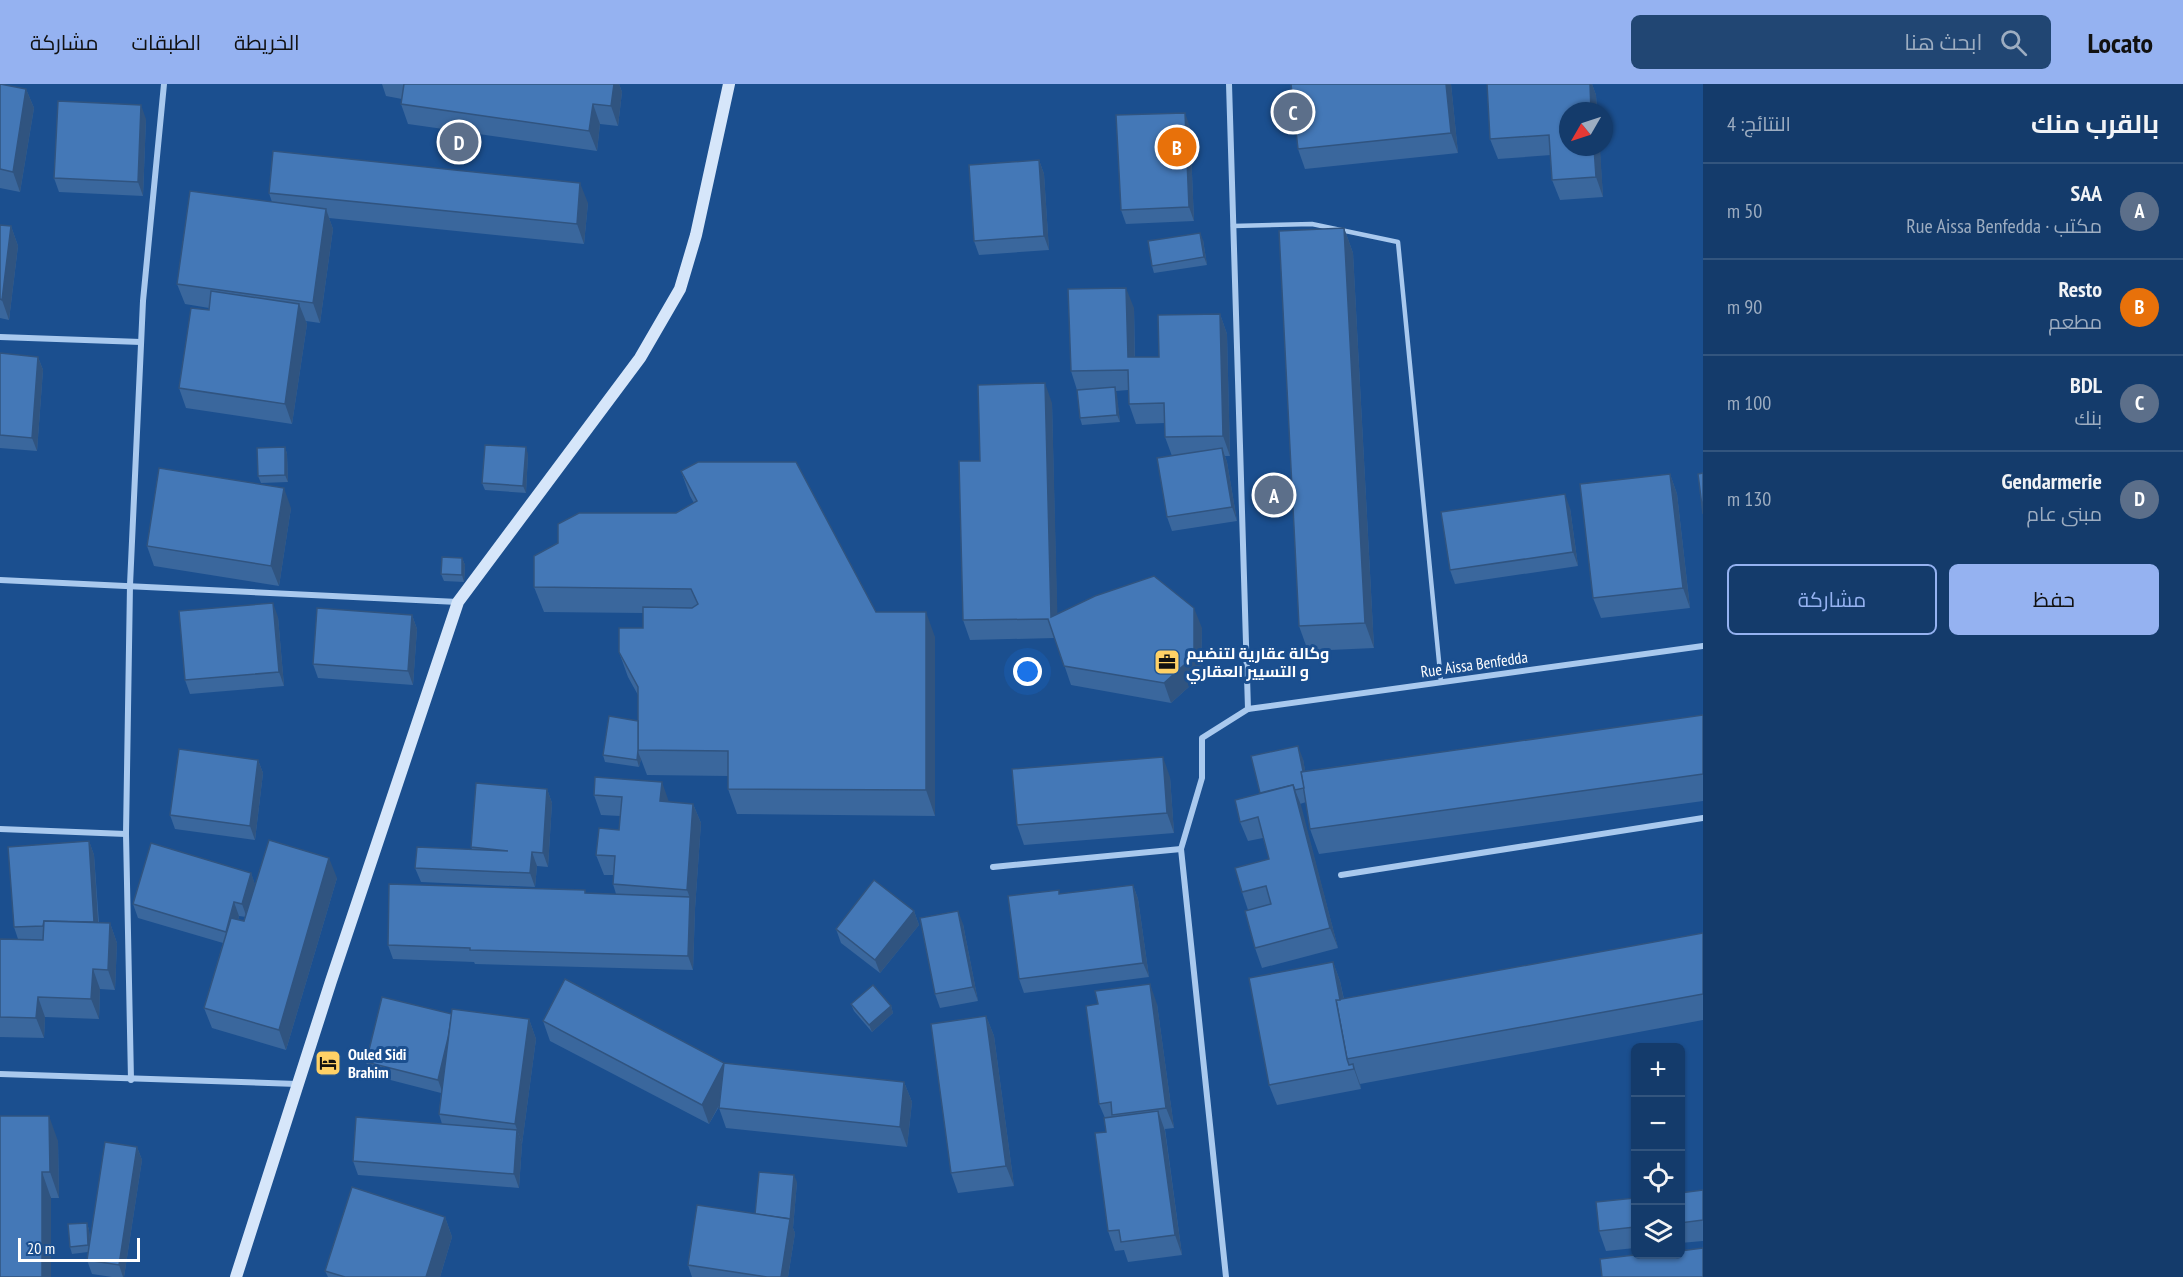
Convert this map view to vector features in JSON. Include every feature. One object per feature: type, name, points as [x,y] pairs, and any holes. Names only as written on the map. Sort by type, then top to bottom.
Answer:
[{"type":"main road","points":[[236,1277],[297,1084],[458,602],[640,358],[680,289],[696,236],[729,84]]},
{"type":"street","points":[[131,1080],[126,834],[130,585],[143,301],[164,84]]},
{"type":"street","points":[[1227,1277],[1181,849],[1202,778],[1202,738],[1248,709],[1229,84]]},
{"type":"street","points":[[0,336],[141,342]]},
{"type":"street","points":[[0,580],[458,602]]},
{"type":"street","name":"Rue Aissa Benfedda","points":[[1248,709],[1703,646]]},
{"type":"street","points":[[1341,875],[1703,818]]},
{"type":"street","points":[[0,829],[126,834]]},
{"type":"street","points":[[993,867],[1181,849]]},
{"type":"street","points":[[0,1074],[297,1084]]},
{"type":"lane","points":[[1233,226],[1312,224],[1398,242],[1441,682]]},
{"type":"building","points":[[0,84],[26,89],[13,172],[0,169]]},
{"type":"building","points":[[404,84],[614,84],[611,106],[593,104],[589,131],[401,104]]},
{"type":"building","points":[[1291,84],[1446,84],[1451,133],[1298,149]]},
{"type":"building","points":[[1487,84],[1590,84],[1591,102],[1559,102],[1559,156],[1595,156],[1596,177],[1552,180],[1549,135],[1490,139]]},
{"type":"building","points":[[58,101],[141,105],[138,182],[54,178]]},
{"type":"building","points":[[1185,113],[1189,207],[1121,210],[1116,115]]},
{"type":"building","points":[[273,151],[580,183],[577,224],[269,193]]},
{"type":"building","points":[[1039,160],[1044,236],[974,241],[969,165]]},
{"type":"building","points":[[190,191],[326,209],[313,303],[177,284]]},
{"type":"building","points":[[0,225],[11,226],[2,300],[0,299]]},
{"type":"building","points":[[1344,228],[1365,623],[1299,626],[1279,231]]},
{"type":"building","points":[[1200,233],[1204,257],[1152,266],[1148,241]]},
{"type":"building","points":[[1126,288],[1128,357],[1159,357],[1158,315],[1220,314],[1223,436],[1165,437],[1164,403],[1129,404],[1128,370],[1071,371],[1068,289]]},
{"type":"building","points":[[211,291],[299,304],[285,404],[179,388],[191,308],[209,310]]},
{"type":"building","points":[[0,353],[38,357],[32,438],[0,435]]},
{"type":"building","points":[[1045,383],[1051,617],[1095,596],[1154,576],[1194,608],[1194,656],[1164,683],[1064,666],[1048,619],[963,620],[959,461],[980,461],[978,385]]},
{"type":"building","points":[[1115,387],[1117,415],[1080,418],[1077,390]]},
{"type":"building","points":[[485,445],[526,447],[523,486],[482,483]]},
{"type":"building","points":[[285,447],[285,475],[258,476],[257,448]]},
{"type":"building","points":[[1222,448],[1232,507],[1167,517],[1157,458]]},
{"type":"building","points":[[698,462],[796,462],[876,612],[926,612],[926,790],[728,789],[728,751],[638,750],[638,687],[619,652],[619,628],[643,628],[643,607],[692,608],[698,604],[691,589],[534,587],[534,556],[558,543],[558,524],[579,513],[676,513],[697,501],[681,471]]},
{"type":"building","points":[[159,468],[284,488],[271,566],[147,546]]},
{"type":"building","points":[[1703,473],[1703,514],[1698,474]]},
{"type":"building","points":[[1670,474],[1683,588],[1593,598],[1580,484]]},
{"type":"building","points":[[1565,494],[1573,552],[1450,570],[1441,512]]},
{"type":"building","points":[[442,557],[462,558],[462,575],[441,574]]},
{"type":"building","points":[[273,603],[279,672],[185,680],[179,611]]},
{"type":"building","points":[[317,608],[412,615],[408,671],[313,664]]},
{"type":"building","points":[[1703,715],[1703,774],[1310,829],[1301,772]]},
{"type":"building","points":[[609,716],[638,721],[637,760],[603,755]]},
{"type":"building","points":[[1298,746],[1304,788],[1295,790],[1293,785],[1260,793],[1251,756]]},
{"type":"building","points":[[179,749],[258,760],[250,826],[170,815]]},
{"type":"building","points":[[1163,757],[1167,813],[1017,825],[1012,769]]},
{"type":"building","points":[[595,777],[662,782],[660,801],[693,804],[687,890],[613,884],[615,856],[596,855],[599,828],[619,830],[622,797],[594,795]]},
{"type":"building","points":[[476,783],[547,789],[543,853],[532,852],[530,873],[415,868],[417,847],[508,851],[471,847]]},
{"type":"building","points":[[1293,785],[1330,928],[1255,948],[1245,911],[1271,904],[1266,886],[1242,892],[1235,868],[1269,859],[1258,817],[1240,822],[1235,800]]},
{"type":"building","points":[[269,840],[329,858],[279,1030],[204,1008],[231,918],[244,921]]},
{"type":"building","points":[[89,841],[94,922],[44,921],[43,926],[14,927],[8,847]]},
{"type":"building","points":[[151,843],[251,873],[242,904],[234,902],[226,932],[133,904]]},
{"type":"building","points":[[874,880],[914,911],[875,960],[836,929]]},
{"type":"building","points":[[389,884],[585,890],[585,893],[690,897],[688,956],[470,950],[470,948],[388,945]]},
{"type":"building","points":[[1133,885],[1143,963],[1019,979],[1008,896],[1059,890],[1059,894]]},
{"type":"building","points":[[958,911],[973,987],[935,994],[920,918]]},
{"type":"building","points":[[44,921],[110,923],[108,970],[93,969],[91,999],[38,997],[36,1018],[0,1017],[0,939],[43,940]]},
{"type":"building","points":[[1703,933],[1703,994],[1347,1059],[1336,1000]]},
{"type":"building","points":[[1333,962],[1340,1000],[1336,1000],[1347,1059],[1349,1065],[1353,1064],[1354,1069],[1269,1085],[1249,978]]},
{"type":"building","points":[[565,979],[724,1063],[702,1105],[543,1021]]},
{"type":"building","points":[[1150,984],[1166,1108],[1112,1115],[1111,1102],[1099,1104],[1086,1006],[1098,1004],[1095,991]]},
{"type":"building","points":[[873,985],[891,1006],[869,1025],[851,1004]]},
{"type":"building","points":[[382,997],[452,1014],[438,1080],[366,1062]]},
{"type":"building","points":[[452,1009],[529,1019],[515,1124],[439,1114]]},
{"type":"building","points":[[986,1016],[1006,1166],[951,1173],[931,1024]]},
{"type":"building","points":[[724,1063],[904,1082],[900,1127],[719,1108]]},
{"type":"building","points":[[1158,1111],[1175,1235],[1121,1242],[1119,1230],[1108,1231],[1095,1133],[1106,1132],[1104,1118]]},
{"type":"building","points":[[0,1116],[49,1116],[50,1172],[42,1172],[42,1277],[0,1277]]},
{"type":"building","points":[[356,1117],[517,1130],[514,1174],[353,1161]]},
{"type":"building","points":[[105,1142],[137,1147],[119,1265],[87,1260]]},
{"type":"building","points":[[759,1172],[794,1175],[790,1221],[790,1219],[755,1214]]},
{"type":"building","points":[[352,1187],[445,1217],[426,1277],[345,1277],[325,1271]]},
{"type":"building","points":[[1703,1190],[1703,1220],[1685,1222],[1685,1192]]},
{"type":"building","points":[[1631,1198],[1631,1227],[1599,1231],[1596,1202]]},
{"type":"building","points":[[697,1205],[790,1219],[781,1277],[688,1265]]},
{"type":"building","points":[[87,1223],[88,1245],[70,1247],[68,1224]]},
{"type":"building","points":[[1703,1248],[1703,1277],[1602,1277],[1600,1259],[1631,1255],[1631,1259],[1685,1259],[1685,1250]]},
{"type":"place","name":"BDL","points":[[1293,112]]},
{"type":"place","name":"Gendarmerie","points":[[459,142]]},
{"type":"place","name":"Resto","points":[[1177,147]]},
{"type":"place","name":"SAA","points":[[1274,495]]},
{"type":"place","name":"وكالة عقارية لتنضيم و التسيير العقاري","points":[[1167,662]]},
{"type":"place","name":"Ouled Sidi Brahim","points":[[328,1063]]}]
